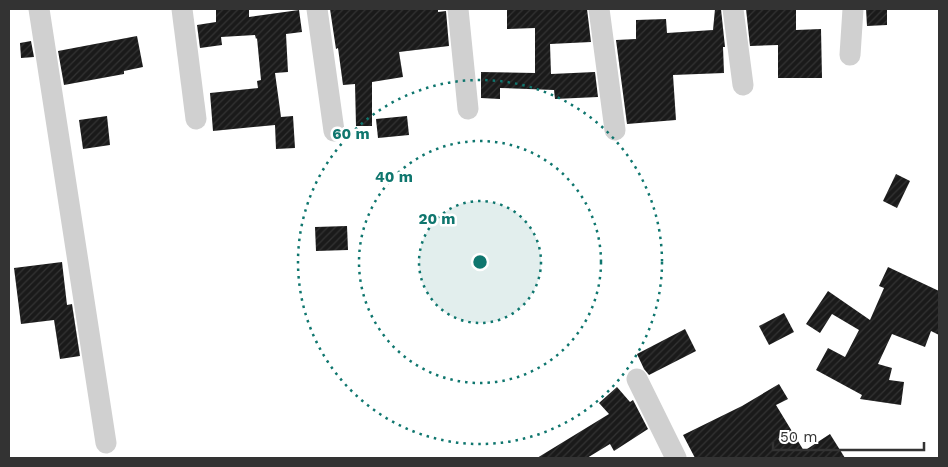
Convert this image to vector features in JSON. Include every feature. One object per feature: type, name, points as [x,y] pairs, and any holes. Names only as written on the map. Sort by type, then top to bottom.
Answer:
[{"type":"street","points":[[39,9],[106,443]]},
{"type":"street","points":[[182,9],[196,119]]},
{"type":"street","points":[[317,9],[334,130]]},
{"type":"street","points":[[458,9],[468,109]]},
{"type":"street","points":[[599,9],[615,130]]},
{"type":"street","points":[[733,9],[743,86]]},
{"type":"street","points":[[850,55],[853,9]]},
{"type":"street","points":[[638,379],[676,458]]},
{"type":"building","points":[[216,9],[249,9],[249,17],[299,10],[302,32],[286,34],[288,72],[275,73],[281,117],[293,116],[295,148],[276,149],[275,125],[213,131],[210,93],[258,88],[257,81],[261,80],[257,38],[255,35],[221,37],[222,45],[200,48],[197,25],[216,22]]},
{"type":"building","points":[[330,9],[438,9],[438,12],[446,11],[449,46],[399,52],[403,77],[372,82],[372,126],[356,126],[355,84],[343,85]]},
{"type":"building","points":[[507,9],[587,9],[591,42],[550,44],[551,74],[595,72],[598,97],[555,99],[554,90],[500,88],[500,99],[481,98],[481,72],[535,73],[535,28],[507,29]]},
{"type":"building","points":[[715,9],[721,9],[725,47],[723,47],[724,73],[673,75],[676,120],[627,124],[616,40],[636,39],[636,20],[666,19],[667,33],[713,30]]},
{"type":"building","points":[[746,9],[796,9],[796,30],[821,29],[822,78],[778,78],[778,45],[750,46]]},
{"type":"building","points":[[866,9],[887,9],[887,25],[867,26]]},
{"type":"building","points":[[137,36],[143,67],[124,71],[124,74],[64,85],[58,51]]},
{"type":"building","points":[[31,41],[34,57],[21,58],[20,43]]},
{"type":"building","points":[[107,116],[110,145],[83,149],[79,120]]},
{"type":"building","points":[[407,116],[409,135],[378,138],[376,119]]},
{"type":"building","points":[[896,174],[910,181],[897,208],[883,201]]},
{"type":"building","points":[[347,226],[348,250],[316,251],[315,227]]},
{"type":"building","points":[[62,262],[67,305],[72,304],[80,356],[60,359],[54,320],[21,324],[14,268]]},
{"type":"building","points":[[888,267],[939,291],[939,335],[931,331],[925,347],[892,334],[878,364],[892,368],[889,380],[904,382],[901,405],[860,399],[862,395],[816,370],[828,348],[845,357],[859,330],[832,314],[820,333],[806,324],[828,291],[870,320],[884,288],[879,286]]},
{"type":"building","points":[[784,313],[794,332],[769,345],[759,326]]},
{"type":"building","points":[[685,329],[696,351],[649,375],[637,354]]},
{"type":"building","points":[[779,384],[788,399],[776,405],[804,451],[830,434],[845,458],[695,458],[683,435],[742,406]]},
{"type":"building","points":[[617,387],[630,402],[633,400],[648,429],[614,451],[610,444],[587,458],[537,458],[609,414],[599,403]]}]
